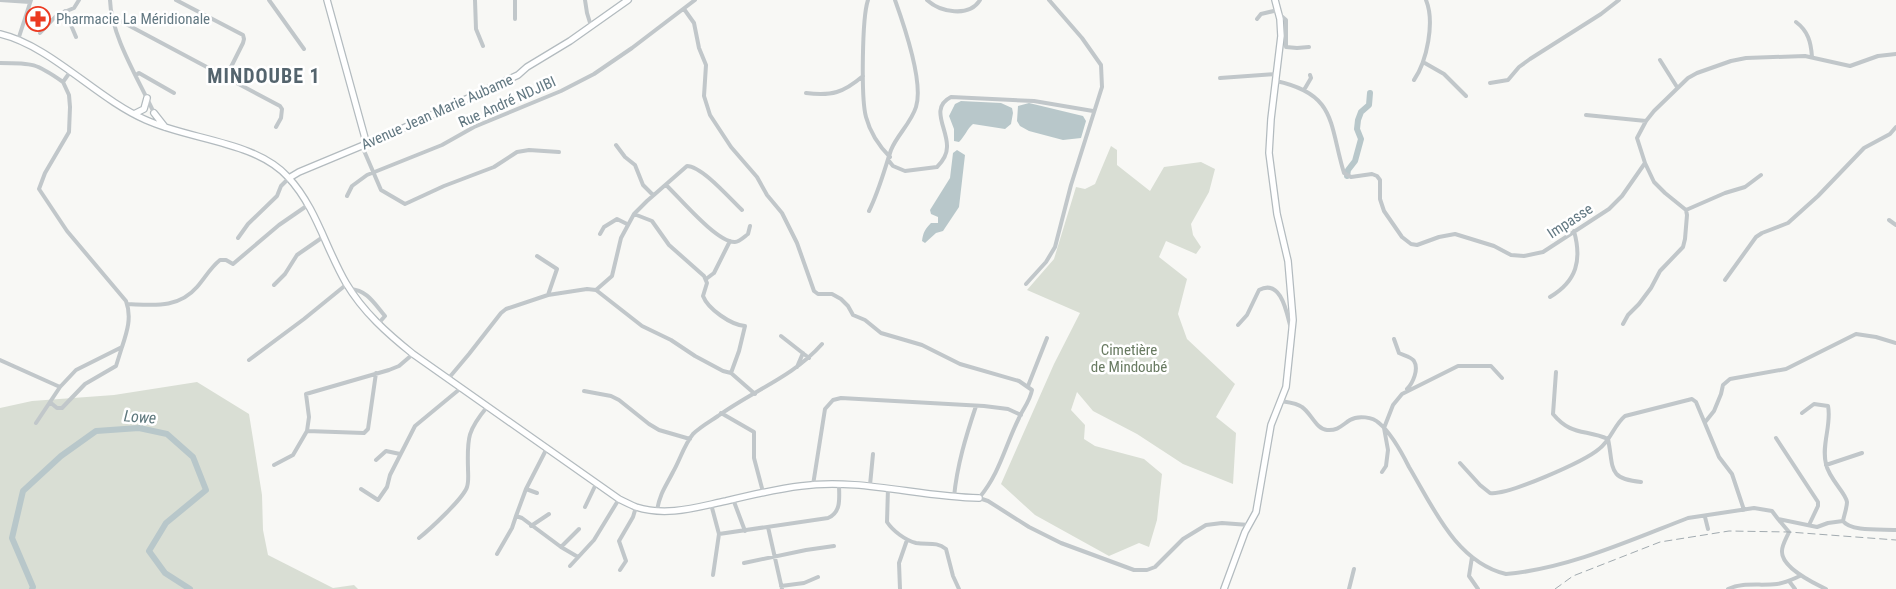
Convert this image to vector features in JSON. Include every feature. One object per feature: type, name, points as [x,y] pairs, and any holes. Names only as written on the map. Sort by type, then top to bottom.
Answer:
[{"type":"street","points":[[0,0],[30,1],[18,40]]},
{"type":"street","points":[[40,33],[57,15],[65,10],[74,8],[79,0]]},
{"type":"street","points":[[110,0],[111,16],[115,30],[154,113],[162,124],[169,129]]},
{"type":"street","points":[[176,0],[243,35],[243,43],[226,77]]},
{"type":"street","points":[[269,0],[304,49]]},
{"type":"street","points":[[327,0],[365,138],[362,146],[373,174],[383,192],[405,204],[444,186],[494,167],[517,152],[529,150],[560,152]]},
{"type":"street","points":[[475,0],[476,29],[483,46]]},
{"type":"street","points":[[515,0],[515,19]]},
{"type":"street","points":[[585,0],[591,26]]},
{"type":"street","name":"Avenue Jean Marie Aubame","points":[[289,178],[518,75],[527,67],[542,59],[628,0]]},
{"type":"street","name":"Rue André NDJIBI","points":[[347,196],[350,188],[367,175],[442,144],[474,127],[584,80],[611,63],[695,0]]},
{"type":"street","points":[[868,0],[865,19],[863,76],[866,118],[893,166],[905,171],[937,167],[944,157],[948,146],[940,110],[942,103],[950,97],[1034,101],[1093,111]]},
{"type":"street","points":[[870,211],[879,193],[897,139],[914,113],[918,97],[914,65],[895,0]]},
{"type":"street","points":[[926,0],[935,7],[963,11],[969,10],[980,0]]},
{"type":"street","points":[[1026,284],[1046,262],[1055,247],[1093,111],[1102,87],[1101,65],[1082,38],[1049,0]]},
{"type":"street","points":[[1224,589],[1256,512],[1271,426],[1286,387],[1292,334],[1293,314],[1288,261],[1277,214],[1269,153],[1281,36],[1279,12],[1275,0]]},
{"type":"street","points":[[1414,80],[1424,62],[1428,42],[1429,24],[1426,0]]},
{"type":"street","points":[[1490,83],[1508,80],[1519,67],[1530,59],[1619,0]]},
{"type":"street","points":[[684,9],[694,23],[699,48],[706,65],[704,96],[710,115],[782,213],[797,243],[815,292],[832,294],[841,299],[853,315],[865,320],[881,333],[922,346],[960,364],[1020,381],[1032,390],[995,476],[979,498]]},
{"type":"street","points":[[65,10],[76,37]]},
{"type":"street","points":[[1257,19],[1261,14],[1279,12]]},
{"type":"street","points":[[1279,12],[1286,20],[1286,46],[1297,48],[1309,47]]},
{"type":"street","points":[[111,16],[280,106],[282,114],[276,127]]},
{"type":"street","points":[[1796,22],[1808,35],[1812,47],[1812,57]]},
{"type":"street","points":[[0,34],[18,40],[35,49],[149,122],[255,155],[271,162],[289,178],[308,206],[348,287],[378,324],[414,354],[487,407],[596,484],[619,499],[636,507],[679,511],[763,492],[813,485],[839,484],[870,485],[954,497],[979,498],[988,501],[1029,527],[1061,543],[1134,570],[1147,570],[1155,566],[1183,539],[1206,525],[1222,523],[1249,525]]},
{"type":"street","points":[[1623,324],[1628,315],[1639,304],[1660,271],[1684,244],[1686,210],[1671,199],[1654,182],[1645,164],[1638,138],[1646,121],[1677,88],[1697,73],[1738,59],[1812,57],[1850,66],[1878,56],[1896,54]]},
{"type":"street","points":[[1660,60],[1677,88]]},
{"type":"street","points":[[1424,62],[1444,74],[1466,96]]},
{"type":"street","points":[[0,63],[33,64],[45,69],[63,82],[69,95],[69,132],[45,173],[39,189],[67,231],[128,304],[129,324],[116,366],[85,384],[62,408],[57,408],[51,402]]},
{"type":"street","points":[[63,82],[70,72]]},
{"type":"street","points":[[136,75],[140,73],[145,75],[174,93]]},
{"type":"street","points":[[1220,78],[1276,74]]},
{"type":"street","points":[[1304,90],[1311,78],[1310,75]]},
{"type":"street","points":[[806,93],[821,95],[836,93],[863,76]]},
{"type":"street","name":"Impasse","points":[[1276,81],[1296,85],[1319,102],[1331,119],[1344,173],[1351,177],[1372,174],[1377,176],[1380,180],[1380,200],[1384,211],[1402,237],[1411,244],[1417,245],[1439,237],[1455,234],[1494,246],[1510,255],[1532,256],[1543,252],[1609,209],[1622,196],[1645,164]]},
{"type":"street","points":[[134,114],[144,109],[147,98]]},
{"type":"street","points":[[149,122],[153,120],[154,113]]},
{"type":"street","points":[[1586,115],[1646,121]]},
{"type":"street","points":[[1725,280],[1756,237],[1788,224],[1864,148],[1890,134],[1896,127]]},
{"type":"street","points":[[365,138],[372,142]]},
{"type":"street","points":[[616,146],[625,158],[635,165],[643,185],[653,195]]},
{"type":"street","points":[[596,290],[612,276],[616,255],[627,224],[634,214],[653,195],[688,166],[692,166],[715,184],[742,210]]},
{"type":"street","points":[[1686,210],[1725,193],[1745,187],[1761,174]]},
{"type":"street","points":[[238,238],[248,224],[276,196],[281,186],[289,178]]},
{"type":"street","points":[[666,185],[705,224],[730,241],[738,241],[748,234],[750,226]]},
{"type":"street","points":[[128,304],[168,305],[182,299],[196,289],[210,269],[220,260],[226,260],[233,264],[279,225],[308,206]]},
{"type":"street","points":[[634,214],[648,219],[654,224],[669,245],[706,279],[704,298],[732,323],[745,326],[731,373]]},
{"type":"street","points":[[600,234],[604,226],[617,219],[627,224]]},
{"type":"street","points":[[1889,220],[1896,225]]},
{"type":"street","points":[[1550,297],[1561,290],[1575,274],[1577,246],[1574,231]]},
{"type":"street","points":[[274,285],[285,274],[297,255],[323,237]]},
{"type":"street","points":[[706,279],[714,273],[730,241]]},
{"type":"street","points":[[537,256],[557,269],[548,295]]},
{"type":"street","points":[[348,287],[364,292],[381,311],[385,316],[378,324]]},
{"type":"street","points":[[249,360],[348,287]]},
{"type":"street","points":[[1238,325],[1246,315],[1259,290],[1266,288],[1273,290],[1283,298],[1292,334]]},
{"type":"street","points":[[448,379],[506,309],[548,295],[587,289],[596,290],[642,326],[671,340],[689,353],[723,372],[731,373],[755,394]]},
{"type":"street","points":[[1706,421],[1714,411],[1723,385],[1730,379],[1786,369],[1856,334],[1896,343]]},
{"type":"street","points":[[781,336],[809,358]]},
{"type":"street","points":[[1028,386],[1047,338]]},
{"type":"street","points":[[1382,472],[1386,466],[1388,450],[1384,428],[1393,405],[1414,379],[1415,364],[1413,360],[1399,353],[1394,339]]},
{"type":"street","points":[[657,510],[661,493],[696,431],[736,403],[755,394],[797,368],[822,344]]},
{"type":"street","points":[[36,423],[60,386],[76,370],[122,347]]},
{"type":"street","points":[[274,465],[293,454],[307,431],[309,417],[306,394],[399,366],[414,354]]},
{"type":"street","points":[[797,368],[803,354]]},
{"type":"street","points":[[0,360],[60,386]]},
{"type":"street","points":[[1406,390],[1458,366],[1490,366],[1502,378]]},
{"type":"street","points":[[1556,372],[1553,414],[1558,421],[1573,431],[1592,433],[1608,439]]},
{"type":"street","points":[[307,431],[364,433],[368,429],[376,373]]},
{"type":"street","points":[[361,489],[378,500],[387,487],[390,474],[415,426],[461,388]]},
{"type":"street","points":[[584,391],[611,396],[659,430],[690,439]]},
{"type":"street","points":[[813,485],[825,409],[833,400],[840,398],[976,406],[1008,409],[1020,415]]},
{"type":"street","points":[[1460,463],[1490,493],[1506,491],[1575,465],[1599,450],[1625,416],[1688,400],[1696,402],[1706,421],[1720,457],[1732,474],[1744,510]]},
{"type":"street","points":[[1280,401],[1301,406],[1325,430],[1336,429],[1350,420],[1364,417],[1377,421],[1401,451],[1445,528],[1472,557],[1500,572],[1512,574],[1580,558],[1688,518],[1762,509],[1772,511],[1789,532],[1782,548],[1782,555],[1785,560],[1800,576],[1826,589]]},
{"type":"street","points":[[1802,413],[1814,404],[1828,406],[1824,453],[1831,478],[1846,497],[1847,504],[1843,521]]},
{"type":"street","points":[[954,497],[956,472],[964,440],[976,406]]},
{"type":"street","points":[[419,538],[434,528],[468,487],[469,436],[474,424],[487,407]]},
{"type":"street","points":[[721,414],[754,432],[754,458],[763,492]]},
{"type":"street","points":[[1776,438],[1818,502],[1809,525]]},
{"type":"street","points":[[1608,439],[1613,466],[1618,476],[1628,481],[1641,482]]},
{"type":"street","points":[[497,554],[512,528],[526,489],[547,448]]},
{"type":"street","points":[[376,460],[386,452],[400,454]]},
{"type":"street","points":[[1826,465],[1862,453]]},
{"type":"street","points":[[870,485],[872,454]]},
{"type":"street","points":[[585,507],[596,484]]},
{"type":"street","points":[[719,534],[814,521],[834,516],[839,507],[839,484]]},
{"type":"street","points":[[888,488],[886,522],[907,540],[920,543],[935,543],[946,549],[953,576],[959,589]]},
{"type":"street","points":[[526,489],[537,493]]},
{"type":"street","points":[[570,566],[594,540],[619,499]]},
{"type":"street","points":[[733,499],[745,531]]},
{"type":"street","points":[[710,504],[719,534],[713,575]]},
{"type":"street","points":[[620,570],[626,560],[619,541],[633,517],[636,507]]},
{"type":"street","points":[[531,526],[549,514]]},
{"type":"street","points":[[516,516],[578,557]]},
{"type":"street","points":[[1705,517],[1708,529]]},
{"type":"street","points":[[1778,518],[1816,527],[1843,521]]},
{"type":"street","points":[[1843,521],[1847,526],[1854,528],[1896,530]]},
{"type":"street","points":[[768,527],[782,588],[804,583],[818,577]]},
{"type":"street","points":[[561,547],[579,529]]},
{"type":"street","points":[[900,589],[899,563],[907,540]]},
{"type":"street","points":[[744,563],[834,546]]},
{"type":"street","points":[[1472,557],[1469,576],[1478,589]]},
{"type":"street","points":[[1349,589],[1354,569]]},
{"type":"street","points":[[1728,589],[1735,586],[1756,587],[1777,584],[1800,576]]},
{"type":"street","points":[[1789,581],[1795,589]]},
{"type":"green space","name":"Cimetière de Mindoubé","points":[[1111,146],[1117,150],[1117,165],[1150,191],[1164,167],[1201,162],[1215,169],[1209,192],[1191,224],[1193,235],[1201,247],[1196,254],[1166,241],[1159,257],[1187,279],[1178,314],[1187,339],[1235,384],[1216,417],[1236,433],[1233,484],[1183,464],[1137,434],[1093,411],[1077,392],[1071,410],[1085,425],[1084,439],[1095,446],[1144,459],[1162,474],[1157,520],[1149,547],[1139,543],[1109,556],[1035,515],[1001,484],[1054,364],[1080,313],[1027,290],[1054,259],[1076,187],[1085,189],[1095,184]]},
{"type":"green space","points":[[197,382],[249,414],[262,495],[263,530],[268,555],[333,588],[354,585],[358,589],[0,589],[0,408],[32,401],[114,395]]},
{"type":"shaded area","points":[[961,101],[1001,103],[1012,108],[1011,124],[1005,129],[973,124],[959,142],[954,141],[954,129],[949,116],[955,104]]},
{"type":"shaded area","points":[[1029,103],[1083,116],[1086,121],[1081,138],[1063,140],[1029,131],[1020,126],[1017,121],[1018,106]]},
{"type":"shaded area","points":[[957,150],[965,155],[959,207],[943,231],[936,233],[925,243],[922,241],[926,229],[931,223],[938,223],[938,217],[931,214],[930,210],[950,178],[953,153]]},
{"type":"waterway","points":[[1347,176],[1348,170],[1355,161],[1361,139],[1357,129],[1358,120],[1361,112],[1369,105],[1370,93]]},
{"type":"waterway","name":"Lowe","points":[[32,589],[33,587],[12,538],[23,491],[61,456],[96,431],[139,428],[167,434],[193,457],[206,490],[166,523],[149,551],[165,573],[190,589]]},
{"type":"railway","points":[[1555,589],[1573,576],[1660,542],[1729,531],[1789,532],[1896,540]]},
{"type":"place","name":"Pharmacie La Méridionale","points":[[38,19]]},
{"type":"district","name":"MINDOUBE 1","points":[[264,76]]}]
